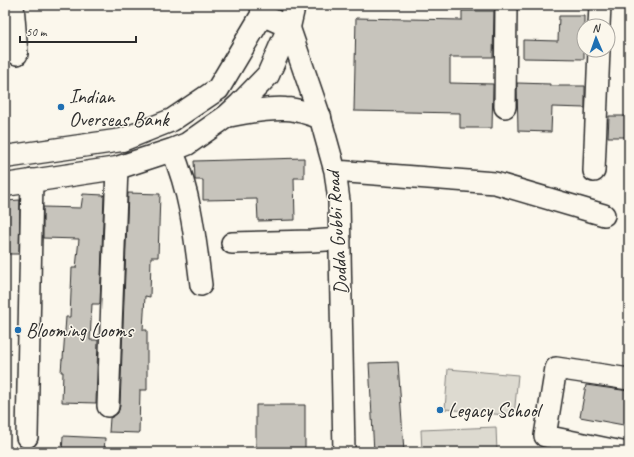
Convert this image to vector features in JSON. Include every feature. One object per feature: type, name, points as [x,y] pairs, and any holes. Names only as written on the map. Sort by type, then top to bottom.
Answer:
[{"type":"main road","points":[[5,185],[117,168],[187,144],[227,116],[268,75],[289,26],[294,5]]},
{"type":"main road","points":[[5,157],[122,140],[172,120],[218,89],[262,10]]},
{"type":"main road","points":[[227,116],[271,109],[287,109],[302,111],[320,118]]},
{"type":"street","points":[[13,5],[17,54]]},
{"type":"street","points":[[505,107],[506,5]]},
{"type":"street","points":[[599,18],[600,5]]},
{"type":"street","points":[[262,10],[289,26]]},
{"type":"street","name":"Dodda Gubbi Road","points":[[289,26],[320,118],[335,171],[339,201],[344,452]]},
{"type":"street","points":[[594,171],[599,58]]},
{"type":"street","points":[[172,150],[180,169],[193,219],[201,285]]},
{"type":"street","points":[[108,406],[117,168]]},
{"type":"street","points":[[335,171],[495,183],[604,215]]},
{"type":"street","points":[[27,437],[32,180]]},
{"type":"street","points":[[232,243],[340,239]]},
{"type":"street","points":[[622,452],[545,436],[556,368],[629,379]]},
{"type":"shaded area","points":[[448,369],[518,375],[514,416],[445,409]]},
{"type":"shaded area","points":[[496,427],[497,452],[422,452],[421,430]]},
{"type":"building","points":[[462,11],[494,11],[493,57],[450,57],[450,83],[493,84],[492,128],[460,128],[460,113],[354,111],[356,18],[462,20]]},
{"type":"building","points":[[559,16],[584,16],[584,18],[576,18],[576,58],[584,59],[523,58],[523,40],[558,41]]},
{"type":"building","points":[[517,83],[550,84],[550,86],[585,86],[585,108],[552,107],[551,132],[518,131]]},
{"type":"building","points":[[609,116],[629,116],[629,137],[608,137]]},
{"type":"building","points":[[304,158],[304,178],[294,178],[295,220],[258,221],[257,199],[203,200],[203,180],[195,180],[194,161]]},
{"type":"building","points":[[128,193],[160,194],[158,257],[151,257],[150,297],[145,296],[143,330],[147,330],[147,390],[140,390],[139,433],[109,432],[110,418],[118,413],[120,406]]},
{"type":"building","points":[[83,194],[104,195],[100,304],[92,304],[90,340],[98,340],[96,403],[62,402],[63,372],[61,372],[66,317],[70,317],[72,268],[76,268],[79,239],[43,238],[43,207],[81,208]]},
{"type":"building","points":[[20,200],[19,254],[5,254],[5,201]]},
{"type":"building","points":[[398,362],[404,452],[374,452],[369,363]]},
{"type":"building","points":[[586,385],[629,391],[629,426],[580,417]]},
{"type":"building","points":[[256,405],[305,405],[305,452],[256,452]]},
{"type":"building","points":[[63,436],[105,438],[104,452],[62,452]]},
{"type":"place","name":"Indian Overseas Bank","points":[[61,107]]},
{"type":"place","name":"Blooming Looms","points":[[18,330]]},
{"type":"place","name":"Legacy School","points":[[440,410]]}]
